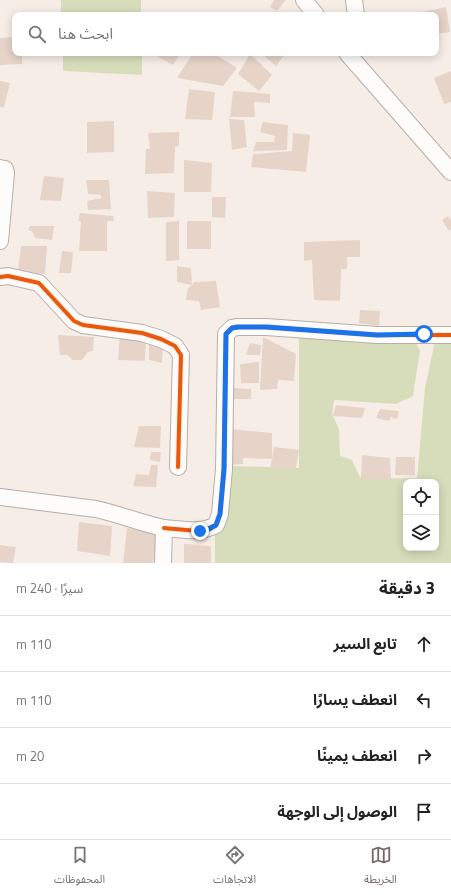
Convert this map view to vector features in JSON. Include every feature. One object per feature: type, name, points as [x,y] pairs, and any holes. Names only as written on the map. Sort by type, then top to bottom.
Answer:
[{"type":"street","points":[[304,0],[314,12]]},
{"type":"street","points":[[354,0],[356,12]]},
{"type":"street","points":[[360,60],[451,172]]},
{"type":"street","points":[[0,168],[5,169],[6,174],[0,241]]},
{"type":"street","points":[[0,277],[16,278],[39,283],[74,321],[83,325],[142,333],[161,339],[175,346],[181,355],[178,467]]},
{"type":"street","points":[[0,497],[96,509],[164,528],[200,531],[209,529],[216,525],[220,514],[224,469],[226,334],[232,328],[266,327],[377,335],[451,335]]},
{"type":"street","points":[[163,563],[164,528]]},
{"type":"green space","points":[[61,0],[141,0],[141,12],[61,12]]},
{"type":"green space","points":[[63,56],[142,56],[142,75],[63,71]]},
{"type":"green space","points":[[299,336],[415,342],[420,350],[413,396],[396,404],[334,400],[332,414],[339,429],[340,456],[352,460],[361,479],[417,478],[425,388],[435,341],[451,341],[451,563],[215,563],[215,533],[231,466],[299,468]]},
{"type":"building","points":[[274,0],[286,0],[277,11],[270,7]]},
{"type":"building","points":[[446,7],[450,32],[439,34],[439,12],[423,12]]},
{"type":"building","points":[[12,37],[12,56],[22,56],[22,64],[0,65],[0,38]]},
{"type":"building","points":[[156,56],[179,56],[173,65]]},
{"type":"building","points":[[191,56],[218,56],[237,68],[223,86],[177,78]]},
{"type":"building","points":[[249,56],[252,56],[272,75],[259,91],[238,74]]},
{"type":"building","points":[[264,56],[284,56],[276,66]]},
{"type":"building","points":[[451,71],[451,102],[444,104],[434,78]]},
{"type":"building","points":[[0,81],[10,83],[4,107],[0,107]]},
{"type":"building","points":[[189,89],[215,92],[212,120],[185,119]]},
{"type":"building","points":[[233,91],[270,94],[270,103],[254,102],[255,117],[230,117]]},
{"type":"building","points":[[229,119],[244,120],[247,147],[232,150]]},
{"type":"building","points":[[114,121],[114,152],[87,153],[87,122]]},
{"type":"building","points":[[263,122],[288,125],[287,150],[253,151],[256,142],[274,142],[275,136],[260,132]]},
{"type":"building","points":[[179,132],[179,146],[175,147],[174,173],[145,174],[146,149],[150,149],[148,133]]},
{"type":"building","points":[[293,133],[310,135],[306,172],[251,167],[253,154],[292,151]]},
{"type":"building","points":[[184,160],[212,163],[211,192],[184,192]]},
{"type":"building","points":[[44,176],[64,178],[61,201],[40,200]]},
{"type":"building","points":[[86,180],[109,180],[111,209],[88,210],[87,201],[101,198],[101,195],[88,194]]},
{"type":"building","points":[[147,191],[175,193],[174,217],[148,218]]},
{"type":"building","points":[[212,197],[226,197],[225,218],[212,217]]},
{"type":"building","points":[[80,213],[113,216],[114,221],[107,221],[107,251],[79,251],[81,221],[78,221]]},
{"type":"building","points":[[448,216],[451,220],[451,229],[449,231],[442,220]]},
{"type":"building","points":[[179,221],[179,260],[166,261],[166,222]]},
{"type":"building","points":[[187,221],[211,221],[211,249],[187,249]]},
{"type":"building","points":[[30,226],[54,226],[52,240],[35,238],[33,232],[28,230]]},
{"type":"building","points":[[360,240],[360,257],[347,257],[347,269],[341,269],[340,301],[314,300],[312,260],[304,261],[304,242]]},
{"type":"building","points":[[21,246],[47,246],[45,274],[18,271]]},
{"type":"building","points":[[62,251],[73,252],[71,273],[59,273]]},
{"type":"building","points":[[177,266],[191,268],[192,285],[177,282]]},
{"type":"building","points":[[216,281],[220,307],[201,310],[199,301],[186,300],[188,288],[194,282]]},
{"type":"building","points":[[360,310],[380,311],[379,326],[359,323]]},
{"type":"building","points":[[58,335],[94,337],[93,351],[88,352],[82,360],[73,360],[67,355],[60,355]]},
{"type":"building","points":[[120,335],[146,339],[145,361],[118,360]]},
{"type":"building","points":[[263,337],[296,354],[294,381],[278,380],[277,389],[260,390]]},
{"type":"building","points":[[250,343],[261,345],[260,355],[246,355]]},
{"type":"building","points":[[149,345],[163,345],[162,363],[149,360]]},
{"type":"building","points":[[259,362],[259,383],[241,383],[240,364]]},
{"type":"building","points":[[232,388],[251,389],[251,399],[231,399]]},
{"type":"building","points":[[336,405],[365,408],[362,418],[333,416]]},
{"type":"building","points":[[380,409],[399,411],[397,419],[391,417],[389,421],[376,418]]},
{"type":"building","points":[[139,426],[161,426],[160,448],[134,447]]},
{"type":"building","points":[[230,429],[272,433],[272,459],[243,458],[243,464],[228,465]]},
{"type":"building","points":[[274,447],[299,450],[296,468],[270,468]]},
{"type":"building","points":[[151,452],[161,452],[160,462],[150,460]]},
{"type":"building","points":[[362,455],[390,458],[391,479],[361,479]]},
{"type":"building","points":[[396,457],[415,457],[415,475],[395,475]]},
{"type":"building","points":[[151,465],[158,465],[156,487],[133,486],[136,474],[149,475]]},
{"type":"building","points":[[79,522],[112,526],[110,556],[77,551]]},
{"type":"building","points":[[127,528],[159,533],[153,563],[123,563]]},
{"type":"building","points":[[184,544],[211,546],[211,563],[184,563]]},
{"type":"building","points":[[0,545],[16,547],[13,563],[0,562]]},
{"type":"cycle path","points":[[0,277],[8,276],[39,283],[74,321],[83,325],[142,333],[161,339],[175,346],[181,355],[178,467]]},
{"type":"cycle path","points":[[164,528],[190,530],[210,528],[216,525],[220,514],[224,469],[226,334],[232,328],[266,327],[377,335],[451,335]]},
{"type":"route","points":[[200,531],[209,529],[216,525],[220,514],[224,469],[226,334],[232,328],[266,327],[377,335],[424,334]]}]
